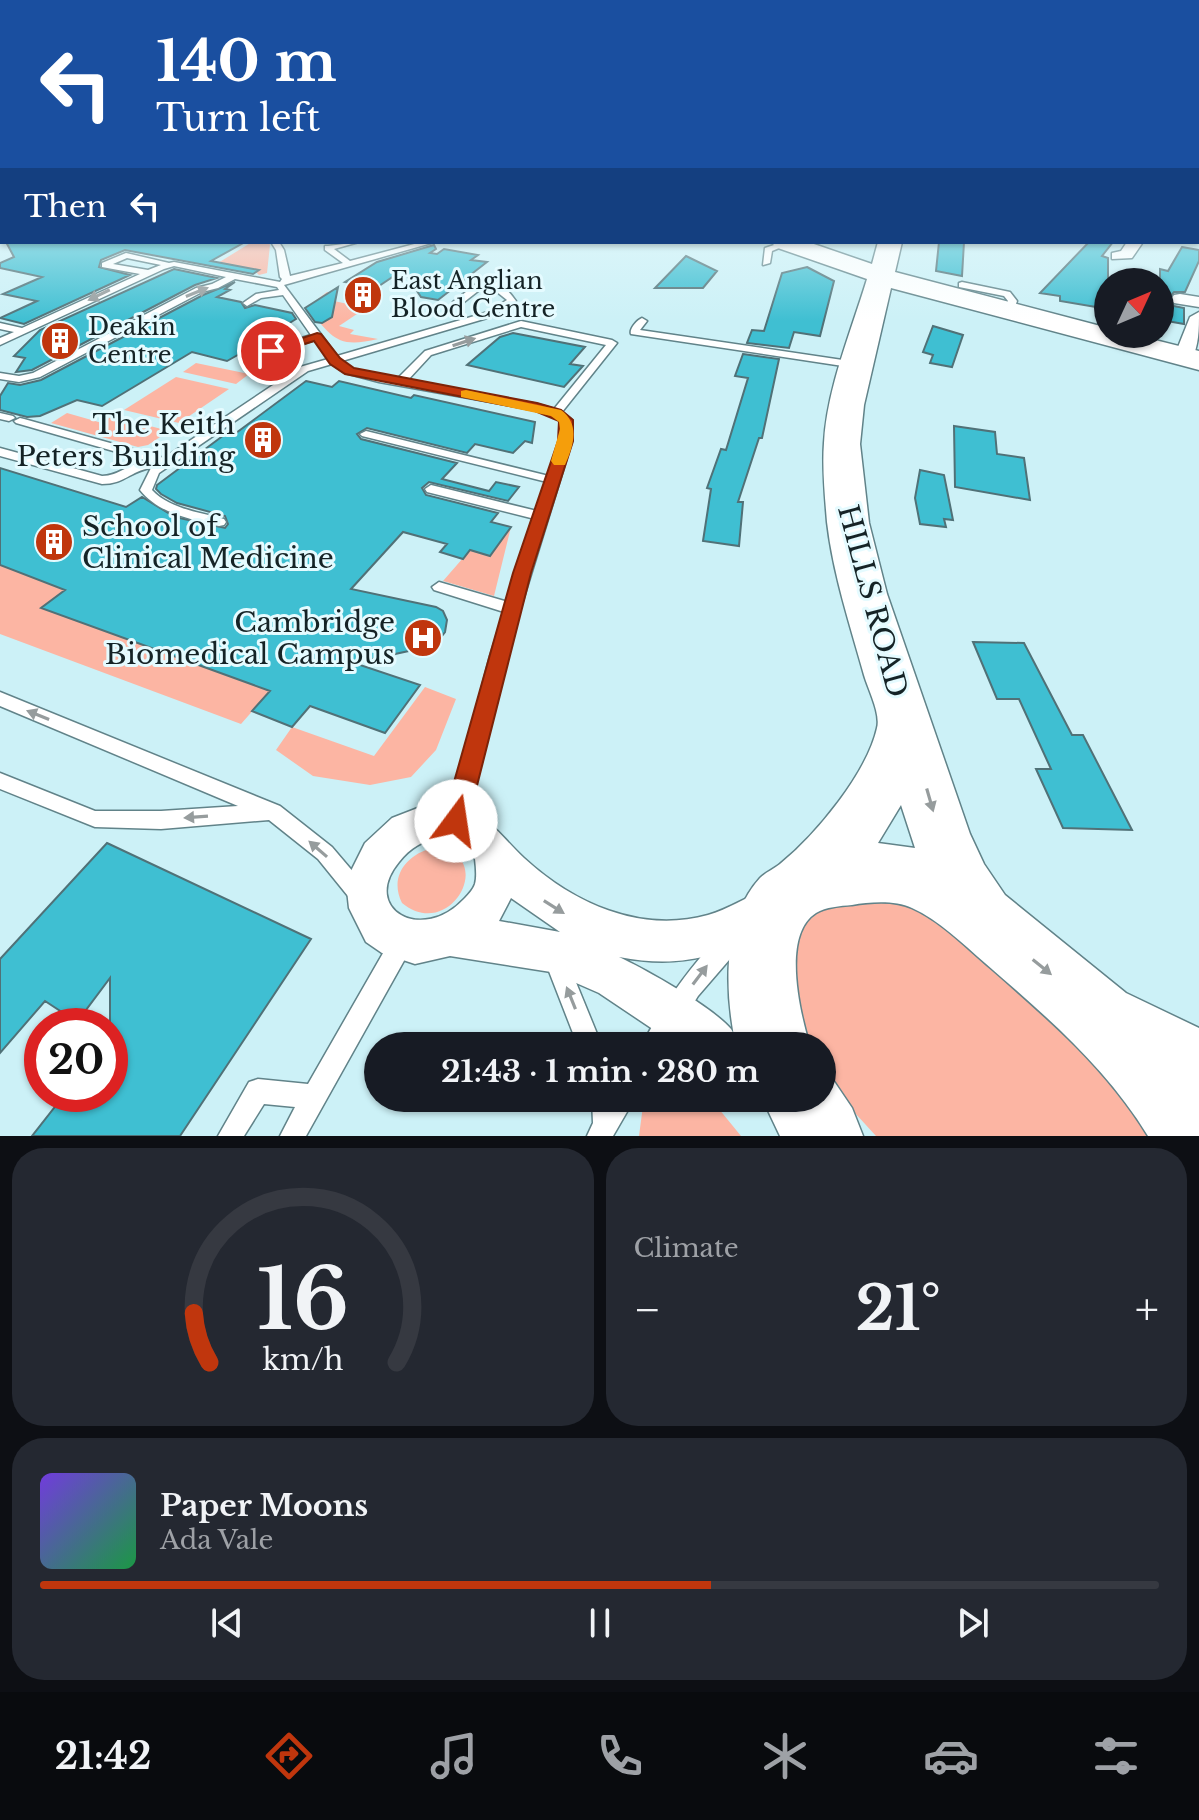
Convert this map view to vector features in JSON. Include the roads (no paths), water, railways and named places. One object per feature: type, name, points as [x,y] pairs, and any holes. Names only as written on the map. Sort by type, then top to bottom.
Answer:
[{"type":"main road","points":[[791,244],[885,259],[1008,312],[1191,359]]},
{"type":"main road","name":"HILLS ROAD","points":[[885,259],[856,365],[842,444],[848,523],[864,594],[947,856],[982,918]]},
{"type":"main road","name":"HILLS ROAD","points":[[770,1032],[761,985],[766,935],[792,893],[854,828],[874,801],[905,726]]},
{"type":"main road","points":[[792,893],[864,873],[908,876],[932,884],[982,918],[1104,1018],[1156,1078],[1191,1136]]},
{"type":"main road","points":[[1104,1018],[1199,1067]]},
{"type":"main road","points":[[808,1112],[822,1136]]},
{"type":"street","points":[[1118,256],[1126,255],[1134,244]]},
{"type":"street","points":[[1180,299],[1199,302]]},
{"type":"street","points":[[1191,359],[1199,317]]},
{"type":"street","points":[[495,857],[495,886],[481,915],[454,936],[428,943],[403,940],[383,928],[370,907],[368,881],[374,863],[386,846],[404,831],[442,819],[456,821],[483,837],[495,857],[538,898],[567,916],[616,936],[660,941],[697,939],[732,927],[792,893]]},
{"type":"street","points":[[454,936],[552,951],[587,964],[663,1030]]},
{"type":"street","points":[[793,1112],[822,1136]]},
{"type":"lane","points":[[276,244],[280,250],[284,285],[335,361],[349,371],[556,413],[566,420],[568,429],[512,609],[456,821]]},
{"type":"lane","points":[[344,259],[328,248],[346,244]]},
{"type":"lane","points":[[247,303],[344,259],[406,244]]},
{"type":"lane","points":[[766,263],[768,250],[783,244]]},
{"type":"lane","points":[[145,272],[105,265],[126,255],[284,285]]},
{"type":"lane","points":[[0,342],[145,272],[174,264]]},
{"type":"lane","points":[[0,376],[19,379],[36,375],[199,290],[233,276]]},
{"type":"lane","points":[[219,522],[151,497],[146,490],[154,471],[294,374],[491,314],[512,301],[487,280],[456,304]]},
{"type":"lane","points":[[962,285],[1007,294],[1013,301],[1008,312]]},
{"type":"lane","points":[[642,321],[634,332],[856,365]]},
{"type":"lane","points":[[400,382],[428,353],[521,324],[612,343],[556,413]]},
{"type":"lane","points":[[0,326],[22,331]]},
{"type":"lane","points":[[248,348],[271,351],[317,336]]},
{"type":"lane","points":[[10,418],[166,462]]},
{"type":"lane","points":[[366,434],[552,480]]},
{"type":"lane","points":[[0,452],[102,480],[115,480],[137,466],[166,462]]},
{"type":"lane","points":[[431,489],[541,516]]},
{"type":"lane","points":[[439,587],[512,609]]},
{"type":"lane","points":[[0,699],[273,812],[325,853],[370,907]]},
{"type":"lane","points":[[0,781],[95,819],[161,820],[273,812]]},
{"type":"lane","points":[[663,1030],[707,966],[739,934],[792,893]]},
{"type":"lane","points":[[292,1136],[403,940]]},
{"type":"lane","points":[[552,951],[584,1032]]},
{"type":"lane","points":[[230,1136],[258,1091],[314,1097]]},
{"type":"lane","points":[[604,1112],[604,1133]]},
{"type":"lane","points":[[604,1133],[615,1112]]},
{"type":"place","name":"East Anglian Blood Centre","points":[[363,295]]},
{"type":"place","name":"Deakin Centre","points":[[60,341]]},
{"type":"place","name":"The Keith Peters Building","points":[[263,440]]},
{"type":"place","name":"School of Clinical Medicine","points":[[54,542]]},
{"type":"place","name":"Cambridge Biomedical Campus","points":[[423,638]]}]
